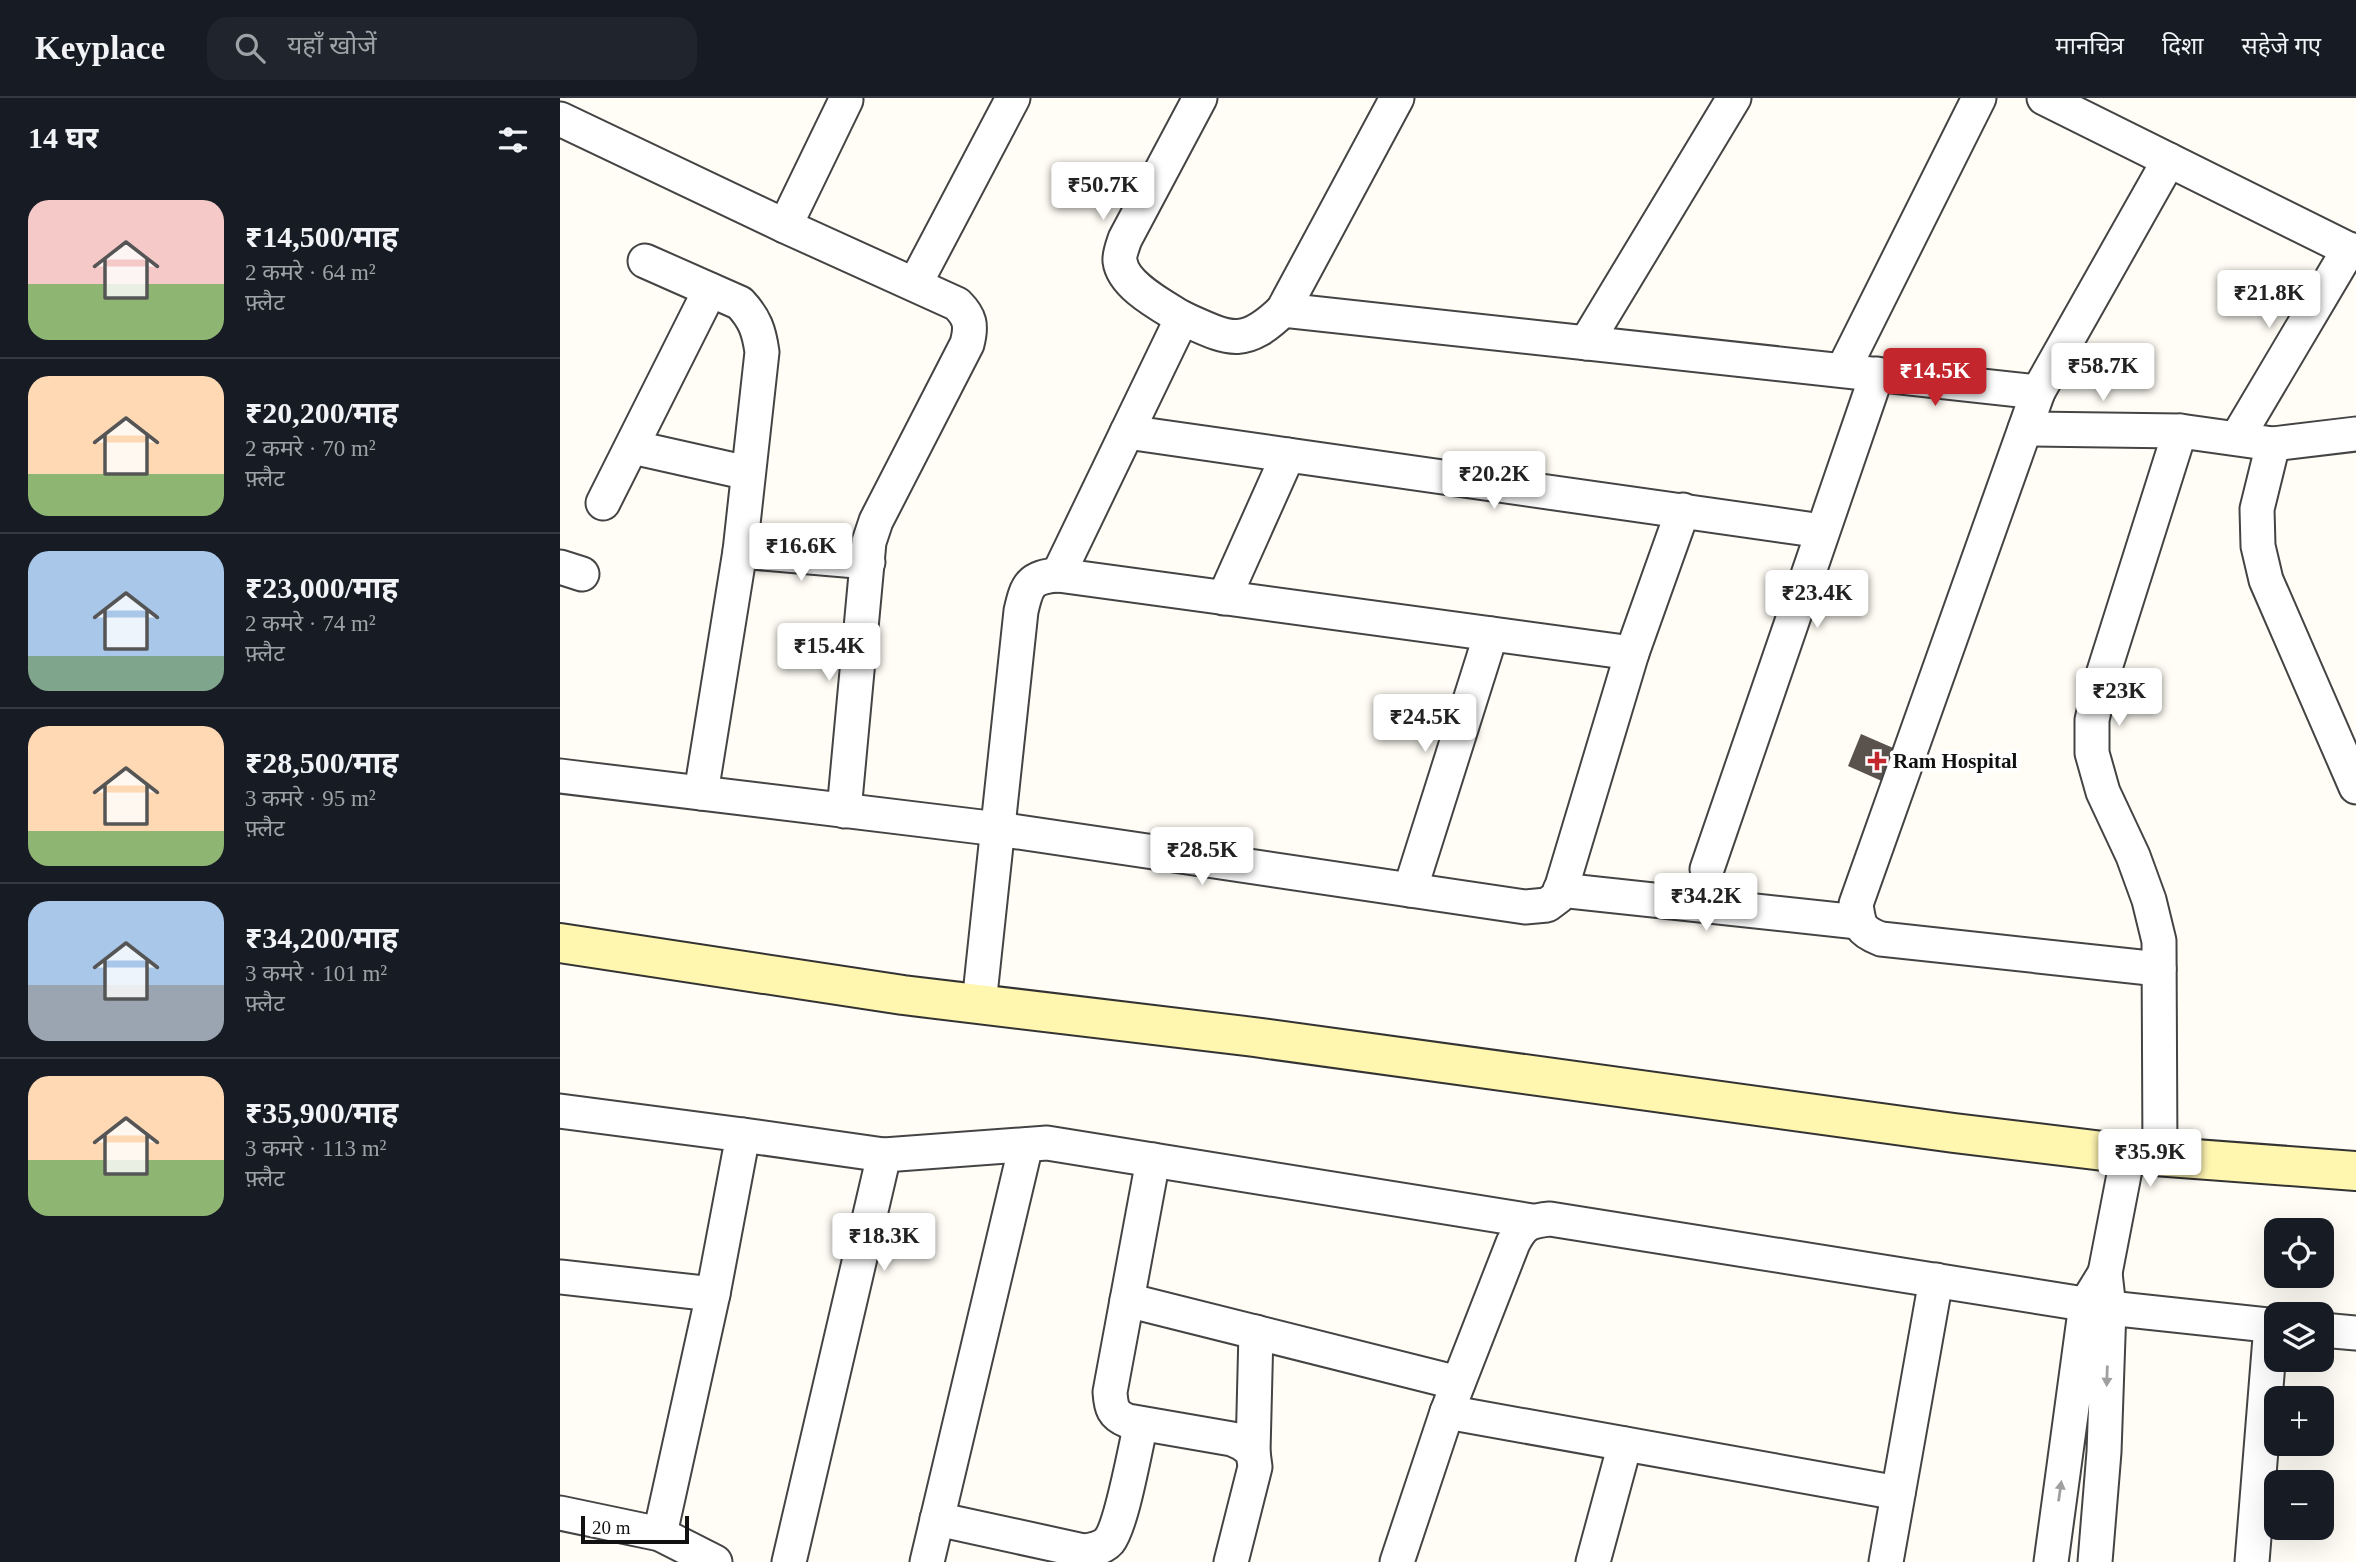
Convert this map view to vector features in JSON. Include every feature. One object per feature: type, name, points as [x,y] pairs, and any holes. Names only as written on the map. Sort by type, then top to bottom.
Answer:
[{"type":"street","points":[[915,284],[1013,98]]},
{"type":"street","points":[[1200,98],[1125,239],[1119,260],[1125,275],[1140,291],[1182,318],[1225,337],[1248,335],[1266,326],[1283,310],[1397,98]]},
{"type":"street","points":[[1586,343],[1734,98]]},
{"type":"street","points":[[1843,370],[1979,98]]},
{"type":"street","points":[[2044,98],[2352,251],[2237,438]]},
{"type":"street","points":[[785,226],[846,100]]},
{"type":"street","points":[[560,119],[785,226],[957,303],[969,315],[971,330],[967,344],[876,521],[869,542],[844,810]]},
{"type":"street","points":[[2159,969],[1881,939],[1866,933],[1858,922],[1856,904],[2038,392],[2169,160]]},
{"type":"street","points":[[645,261],[740,303],[759,330],[762,352],[740,551],[701,793]]},
{"type":"street","points":[[603,503],[709,290]]},
{"type":"street","points":[[1283,310],[2038,392]]},
{"type":"street","points":[[1058,575],[1182,318]]},
{"type":"street","points":[[1707,869],[1877,374]]},
{"type":"street","points":[[2025,429],[2180,430],[2273,444],[2356,434]]},
{"type":"street","points":[[2059,1561],[2098,1306],[2118,1214],[2144,1155],[2159,969],[2159,941],[2149,900],[2133,856],[2103,792],[2092,753],[2092,720],[2100,684],[2180,430]]},
{"type":"street","points":[[1127,432],[1822,531]]},
{"type":"street","points":[[2273,444],[2258,509],[2258,546],[2266,580],[2356,787]]},
{"type":"street","points":[[632,447],[748,473]]},
{"type":"street","points":[[1224,598],[1288,455]]},
{"type":"street","points":[[560,776],[998,829],[1525,907],[1547,905],[1559,896],[1632,653],[1682,510]]},
{"type":"street","points":[[740,551],[868,562]]},
{"type":"street","points":[[979,1004],[1021,611],[1026,590],[1041,576],[1058,575],[1632,653]]},
{"type":"street","points":[[1410,890],[1491,634]]},
{"type":"street","points":[[1560,890],[1858,922]]},
{"type":"street","points":[[560,943],[903,995],[1254,1037],[1940,1131],[2144,1155],[2356,1171]]},
{"type":"street","points":[[560,1111],[884,1155],[1047,1143],[1532,1221],[1550,1219],[2098,1306],[2264,1325]]},
{"type":"street","points":[[660,1534],[713,1294],[743,1135]]},
{"type":"street","points":[[927,1562],[1026,1145]]},
{"type":"street","points":[[789,1562],[884,1155]]},
{"type":"street","points":[[1153,1160],[1110,1392],[1111,1407],[1116,1416],[1141,1424],[1232,1439],[1253,1452]]},
{"type":"street","points":[[1397,1562],[1452,1397],[1513,1244],[1520,1230],[1532,1221]]},
{"type":"street","points":[[560,1277],[713,1294]]},
{"type":"street","points":[[1886,1562],[1936,1280]]},
{"type":"street","points":[[1127,1300],[1256,1332],[1452,1397],[1625,1444],[1898,1493]]},
{"type":"street","points":[[2095,1562],[2104,1452],[2098,1306]]},
{"type":"street","points":[[2334,1331],[2356,1333]]},
{"type":"street","points":[[1231,1562],[1255,1467],[1253,1452],[1256,1332]]},
{"type":"street","points":[[2252,1562],[2270,1372]]},
{"type":"street","points":[[937,1519],[1084,1551],[1097,1549],[1108,1543],[1116,1526],[1141,1424]]},
{"type":"street","points":[[1593,1562],[1625,1444]]},
{"type":"street","points":[[560,1514],[660,1534],[715,1562]]},
{"type":"building","points":[[1861,734],[1907,754],[1893,786],[1848,766]]},
{"type":"place","name":"Ram Hospital","points":[[1877,761]]}]
